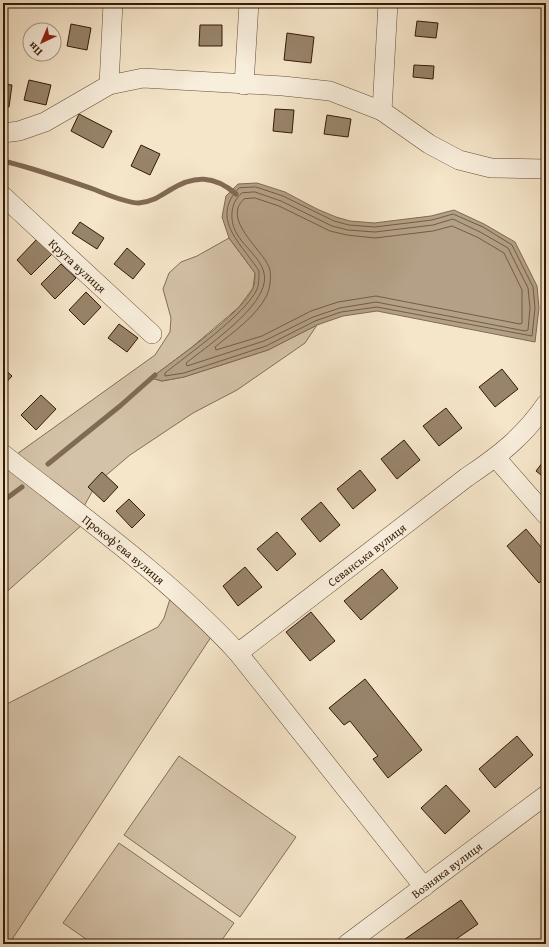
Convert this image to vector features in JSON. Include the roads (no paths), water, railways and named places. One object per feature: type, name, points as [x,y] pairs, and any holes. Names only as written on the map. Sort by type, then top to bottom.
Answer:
[{"type":"street","points":[[109,85],[113,3]]},
{"type":"street","points":[[244,85],[250,3]]},
{"type":"street","points":[[382,110],[388,3]]},
{"type":"street","points":[[3,133],[19,131],[45,122],[109,85],[144,78],[244,85],[284,86],[330,91],[382,110],[429,144],[459,160],[491,168],[546,169]]},
{"type":"street","name":"Крута вулиця","points":[[3,196],[152,334]]},
{"type":"street","name":"Севанська вулиця","points":[[238,653],[467,477],[496,458],[532,424],[546,404]]},
{"type":"street","name":"Прокоф’єва вулиця","points":[[3,454],[170,587],[202,615],[238,653],[424,887]]},
{"type":"street","points":[[496,458],[546,515]]},
{"type":"street","name":"Возняка вулиця","points":[[347,944],[546,795]]},
{"type":"water","points":[[257,183],[285,192],[317,209],[350,221],[374,223],[431,216],[454,210],[484,224],[515,242],[537,286],[539,308],[535,342],[377,311],[343,316],[317,325],[268,350],[184,377],[162,381],[151,378],[222,323],[247,298],[253,288],[255,283],[255,273],[229,238],[222,217],[226,196],[238,184]]},
{"type":"waterway","points":[[3,161],[37,170],[134,203],[152,200],[179,185],[204,179],[220,183],[236,194]]},
{"type":"waterway","points":[[48,464],[120,406],[155,375]]},
{"type":"waterway","points":[[3,501],[22,487]]}]
